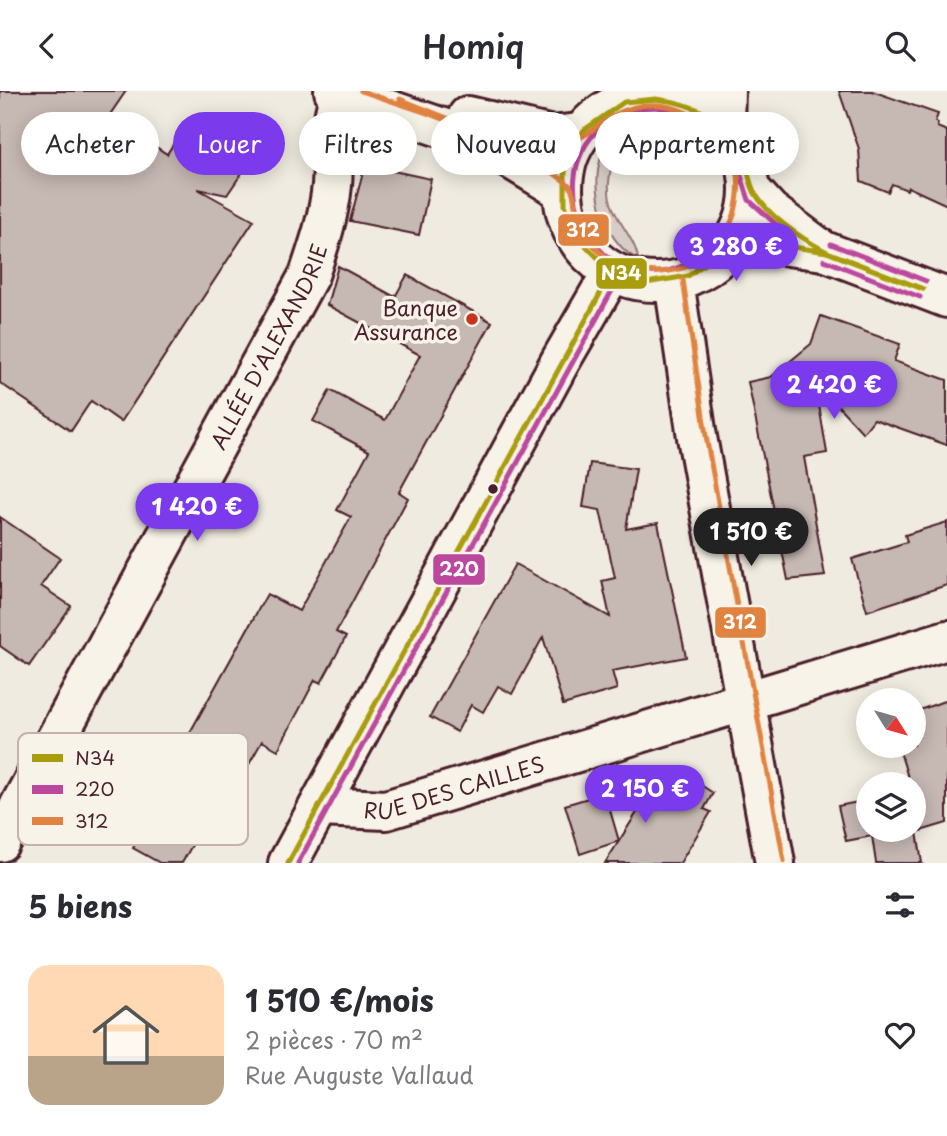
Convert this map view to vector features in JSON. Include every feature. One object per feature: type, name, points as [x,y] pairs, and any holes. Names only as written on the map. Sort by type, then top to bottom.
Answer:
[{"type":"street","points":[[403,91],[487,123],[552,136],[582,133]]},
{"type":"street","points":[[338,92],[481,141],[563,191]]},
{"type":"street","name":"ALLÉE D'ALEXANDRIE","points":[[59,733],[309,275],[328,215],[332,181],[332,118],[338,92]]},
{"type":"street","points":[[676,94],[700,107],[725,108],[742,155],[750,189],[745,217],[733,243],[697,274],[674,281],[642,282],[612,272],[592,257],[576,238],[566,215],[563,191],[567,160],[582,133],[608,109],[627,101],[676,94]]},
{"type":"street","points":[[750,189],[770,211],[824,251]]},
{"type":"street","points":[[733,243],[759,242],[824,251],[947,297]]},
{"type":"street","points":[[288,863],[561,360],[612,272]]},
{"type":"street","points":[[674,281],[697,437],[775,863]]},
{"type":"street","name":"RUE DES CAILLES","points":[[319,807],[386,810],[947,640]]},
{"type":"street","name":"ALLÉE D'ALEXANDRIE","points":[[0,842],[18,809]]},
{"type":"shaded area","points":[[598,175],[610,175],[611,203],[634,245],[638,259],[625,251],[614,238],[600,205]]},
{"type":"building","points":[[0,91],[126,91],[112,112],[21,112],[21,175],[159,175],[159,149],[167,154],[173,145],[173,175],[241,175],[227,195],[198,189],[254,220],[121,422],[91,401],[71,431],[0,383]]},
{"type":"building","points":[[839,91],[872,91],[938,114],[935,122],[938,123],[937,127],[947,131],[947,205],[908,187],[907,190],[892,184],[888,192],[861,181],[859,149]]},
{"type":"building","points":[[362,175],[412,175],[431,179],[419,235],[350,221]]},
{"type":"building","points":[[338,266],[395,297],[407,275],[492,322],[399,492],[408,498],[336,632],[346,637],[321,683],[315,680],[278,750],[262,741],[248,766],[248,733],[190,733],[267,594],[299,611],[351,517],[337,510],[369,451],[313,421],[330,390],[385,420],[420,355],[327,305]]},
{"type":"building","points":[[821,316],[900,344],[894,361],[947,380],[947,445],[874,419],[863,433],[815,381],[827,453],[804,457],[825,576],[788,580],[748,382],[771,377],[811,344]]},
{"type":"building","points":[[590,463],[636,469],[626,529],[658,523],[686,657],[612,671],[617,689],[563,705],[543,637],[512,694],[498,686],[483,712],[471,705],[457,732],[430,717],[515,564],[610,617],[602,581],[615,578],[600,510],[583,507]]},
{"type":"building","points":[[0,517],[60,558],[41,586],[71,606],[29,666],[0,646]]},
{"type":"building","points":[[947,522],[947,585],[867,611],[852,559],[907,542],[905,535]]},
{"type":"building","points":[[947,700],[947,823],[926,829],[926,772],[906,772],[902,758],[926,758],[926,708]]},
{"type":"building","points":[[678,770],[713,793],[704,809],[711,812],[680,863],[605,863],[643,803],[654,810]]},
{"type":"building","points":[[605,793],[619,841],[580,854],[565,805]]},
{"type":"building","points":[[856,802],[856,839],[846,841],[838,806]]},
{"type":"building","points":[[873,842],[919,842],[922,863],[876,863]]},
{"type":"building","points":[[135,845],[192,845],[182,863],[160,863],[133,848]]},
{"type":"transit line","name":"312","points":[[361,91],[468,128],[544,166],[570,186],[578,220],[593,245],[609,259],[627,267],[657,272],[686,267],[716,246],[734,215],[738,171],[731,149],[717,132],[680,110],[653,105],[625,110],[576,140],[551,145],[493,135],[400,99]]},
{"type":"transit line","name":"N34","points":[[656,99],[683,104],[718,122],[736,141],[743,154],[753,190],[762,204],[788,227],[827,252],[759,242],[733,243],[688,276],[646,283],[609,269],[581,241],[565,205],[565,166],[584,130],[624,102],[656,99]]},
{"type":"transit line","name":"220","points":[[656,107],[699,119],[722,137],[735,157],[749,200],[790,237],[753,232],[731,234],[687,264],[653,272],[629,268],[600,250],[582,222],[576,201],[578,161],[586,144],[599,129],[614,118],[634,110],[656,107]]},
{"type":"transit line","name":"220","points":[[831,244],[926,281]]},
{"type":"transit line","name":"N34","points":[[827,252],[923,289]]},
{"type":"transit line","name":"N34","points":[[827,252],[923,289]]},
{"type":"transit line","name":"220","points":[[824,260],[920,297]]},
{"type":"transit line","name":"N34","points":[[288,863],[612,272]]},
{"type":"transit line","name":"220","points":[[298,863],[620,276]]},
{"type":"transit line","name":"312","points":[[683,280],[706,436],[784,861]]},
{"type":"place","name":"Banque Assurance","points":[[472,319]]}]
